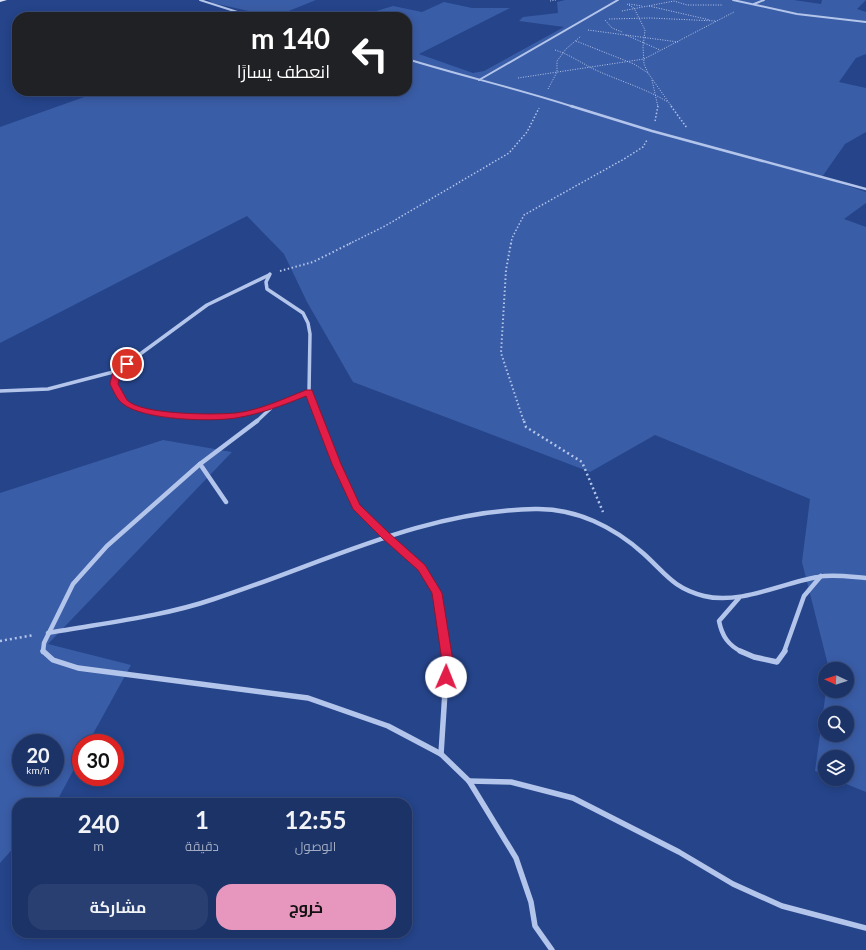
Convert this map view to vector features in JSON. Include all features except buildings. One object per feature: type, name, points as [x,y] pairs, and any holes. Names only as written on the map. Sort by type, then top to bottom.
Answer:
[{"type":"street","points":[[0,1],[5,0]]},
{"type":"street","points":[[200,0],[237,12]]},
{"type":"street","points":[[479,80],[618,0]]},
{"type":"street","points":[[733,0],[797,14],[866,22]]},
{"type":"street","points":[[753,4],[764,0]]},
{"type":"street","points":[[412,60],[544,97],[652,131],[866,189]]},
{"type":"street","points":[[0,391],[48,389],[117,371],[208,305],[270,274]]},
{"type":"street","points":[[270,274],[266,282],[267,289],[303,313],[308,323],[310,334],[309,392],[336,464],[356,507],[385,536],[421,567],[437,593],[447,661],[441,754]]},
{"type":"street","points":[[117,371],[114,384],[125,402],[147,413],[208,417],[236,415],[274,406],[309,392]]},
{"type":"street","points":[[274,406],[254,424],[200,464],[107,546],[72,584],[48,633],[43,652],[46,658],[101,671],[308,698],[388,726],[441,754],[469,781],[516,858],[531,902],[535,926],[552,950]]},
{"type":"street","points":[[200,464],[208,471],[219,493],[226,502]]},
{"type":"street","points":[[48,633],[181,609],[214,599],[385,536],[464,516],[534,509],[558,510],[587,518],[611,529],[644,554],[672,582],[685,589],[722,599],[739,598],[781,585],[821,576],[866,578]]},
{"type":"street","points":[[739,598],[719,621],[722,634],[732,647],[765,662],[777,662],[785,654],[789,645],[805,595],[821,576]]},
{"type":"street","points":[[469,781],[511,782],[574,798],[679,852],[733,884],[782,906],[866,928]]},
{"type":"path","points":[[550,1],[556,0]]},
{"type":"path","points":[[618,0],[634,8],[645,30],[643,44],[644,59],[648,73],[696,142]]},
{"type":"path","points":[[621,11],[676,1],[687,5],[730,5]]},
{"type":"path","points":[[628,4],[646,6],[716,21]]},
{"type":"path","points":[[489,82],[588,66],[644,59],[679,42],[716,21],[753,4]]},
{"type":"path","points":[[601,9],[586,30],[679,42]]},
{"type":"path","points":[[595,19],[716,21]]},
{"type":"path","points":[[605,19],[612,28],[643,44],[660,50]]},
{"type":"path","points":[[270,274],[313,262],[385,226],[465,180],[509,152],[527,132],[557,72],[557,61],[581,35]]},
{"type":"path","points":[[576,41],[627,61],[648,73]]},
{"type":"path","points":[[539,46],[564,52],[575,57],[588,66],[655,93],[671,104]]},
{"type":"path","points":[[611,529],[582,462],[526,427],[501,353],[506,270],[512,238],[524,216],[643,147],[652,131],[658,108],[652,80]]},
{"type":"path","points":[[0,641],[48,633]]},
{"type":"shaded area","points":[[208,0],[316,0],[286,12],[252,12],[213,3]]},
{"type":"shaded area","points":[[565,0],[794,0],[821,4],[822,0],[866,0],[857,9],[866,12],[866,54],[856,58],[839,82],[866,88],[866,132],[845,144],[822,177],[866,192],[866,203],[844,219],[866,227],[866,792],[851,786],[854,786],[854,750],[818,750],[818,772],[815,771],[819,742],[854,742],[854,706],[824,706],[825,698],[854,698],[854,662],[827,662],[802,562],[810,499],[655,435],[590,472],[353,382],[307,302],[284,254],[247,216],[0,343],[0,127],[87,96],[412,96],[412,12],[373,12],[393,6],[422,12],[444,2],[472,8],[510,8],[419,54],[473,73],[484,71],[564,27],[519,21],[523,17],[558,13],[557,2]]},
{"type":"shaded area","points":[[163,440],[232,452],[48,644],[131,665],[93,734],[72,734],[72,773],[59,798],[12,798],[12,850],[0,863],[0,493]]},
{"type":"route","points":[[127,364],[117,371],[114,384],[125,402],[147,413],[208,417],[236,415],[274,406],[309,392],[336,464],[356,507],[385,536],[421,567],[437,593],[447,661],[446,677]]}]
